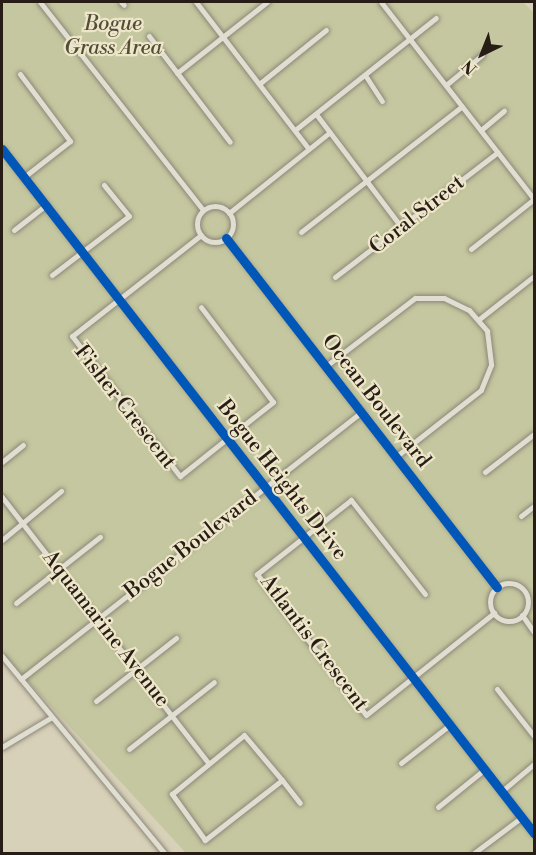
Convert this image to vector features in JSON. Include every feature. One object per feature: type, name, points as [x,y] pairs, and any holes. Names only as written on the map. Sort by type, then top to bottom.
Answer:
[{"type":"street","points":[[40,2],[203,210]]},
{"type":"street","points":[[196,2],[309,149]]},
{"type":"street","points":[[177,73],[267,2]]},
{"type":"street","points":[[381,2],[534,199],[471,249]]},
{"type":"street","points":[[295,130],[436,18]]},
{"type":"street","points":[[259,84],[326,30]]},
{"type":"street","points":[[148,36],[230,142]]},
{"type":"street","points":[[446,85],[482,55]]},
{"type":"street","points":[[20,74],[70,141],[24,177]]},
{"type":"street","points":[[365,75],[382,101]]},
{"type":"street","points":[[301,232],[462,106]]},
{"type":"street","points":[[481,129],[504,111]]},
{"type":"street","points":[[316,114],[401,227]]},
{"type":"street","points":[[229,213],[330,132]]},
{"type":"street","name":"Bogue Heights Drive","points":[[2,149],[534,833]]},
{"type":"street","name":"Coral Street","points":[[335,278],[498,152]]},
{"type":"street","points":[[52,275],[129,216],[104,185]]},
{"type":"street","points":[[14,230],[46,205]]},
{"type":"street","points":[[214,206],[229,213],[233,223],[226,238],[215,242],[201,235],[197,225],[203,210],[214,206]]},
{"type":"street","points":[[118,298],[201,235]]},
{"type":"street","name":"Ocean Boulevard","points":[[226,238],[398,455],[497,587]]},
{"type":"street","points":[[478,320],[534,276]]},
{"type":"street","name":"Fisher Crescent","points":[[118,298],[74,332],[72,340],[180,476],[227,439]]},
{"type":"street","points":[[326,366],[415,298],[444,298],[478,320],[487,332],[491,366],[481,390],[398,455]]},
{"type":"street","points":[[201,307],[273,402],[227,439]]},
{"type":"street","name":"Bogue Boulevard","points":[[21,679],[362,412]]},
{"type":"street","points":[[485,472],[534,434]]},
{"type":"street","points":[[2,462],[23,445]]},
{"type":"street","points":[[2,540],[61,491]]},
{"type":"street","name":"Aquamarine Avenue","points":[[2,497],[208,763]]},
{"type":"street","points":[[305,537],[351,500],[425,594]]},
{"type":"street","points":[[521,516],[534,506]]},
{"type":"street","points":[[16,603],[100,537]]},
{"type":"street","name":"Atlantis Crescent","points":[[305,537],[258,575],[365,715],[412,678]]},
{"type":"street","points":[[508,583],[520,587],[531,604],[522,615],[511,621],[494,613],[490,603],[497,587],[508,583]]},
{"type":"street","points":[[412,678],[494,613]]},
{"type":"street","points":[[522,615],[534,632]]},
{"type":"street","points":[[96,701],[176,638]]},
{"type":"street","points":[[2,656],[165,854]]},
{"type":"street","points":[[129,749],[214,682]]},
{"type":"street","points":[[497,689],[534,736]]},
{"type":"street","points":[[2,747],[52,717]]},
{"type":"street","points":[[401,763],[451,724]]},
{"type":"street","points":[[282,780],[205,840],[172,794],[244,735],[282,780],[300,803]]},
{"type":"street","points":[[502,791],[534,764]]},
{"type":"street","points":[[438,807],[485,769]]},
{"type":"street","points":[[474,853],[522,817]]},
{"type":"green space","name":"Bogue Grass Area","points":[[2,2],[523,2],[534,13],[534,853],[186,853],[2,653]]},
{"type":"cycle path","points":[[2,149],[534,833]]},
{"type":"cycle path","points":[[226,238],[497,587]]}]
